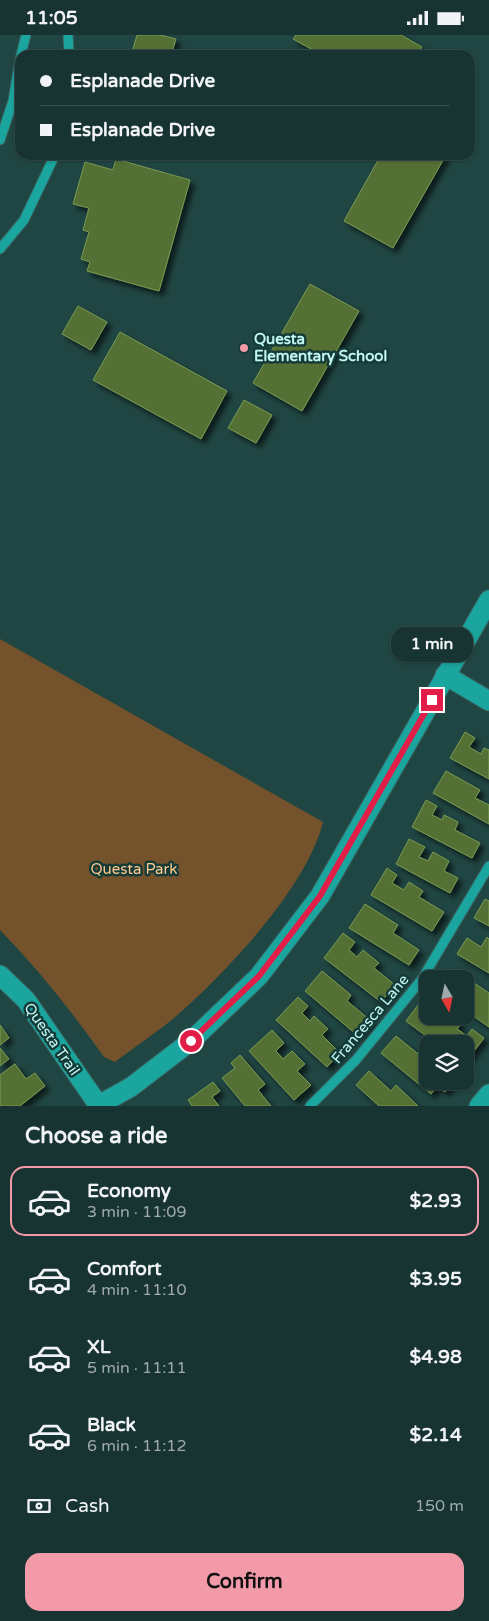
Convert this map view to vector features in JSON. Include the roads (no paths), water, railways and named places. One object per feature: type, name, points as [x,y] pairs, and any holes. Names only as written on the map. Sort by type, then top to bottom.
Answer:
[{"type":"street","points":[[98,1106],[130,1087],[191,1041],[259,976],[320,896],[489,601]]},
{"type":"street","points":[[445,675],[489,701]]},
{"type":"street","name":"Questa Trail","points":[[0,975],[26,1000],[98,1106]]},
{"type":"street","points":[[479,1106],[489,1094]]},
{"type":"lane","points":[[22,50],[26,35]]},
{"type":"lane","points":[[68,35],[69,50]]},
{"type":"lane","points":[[0,140],[13,101],[15,88]]},
{"type":"lane","points":[[0,249],[24,220],[53,160]]},
{"type":"lane","name":"Francesca Lane","points":[[310,1106],[356,1060],[422,979],[489,866]]},
{"type":"place","name":"Questa Elementary School","points":[[244,348]]},
{"type":"park label","name":"Questa Park","points":[[134,869]]}]
